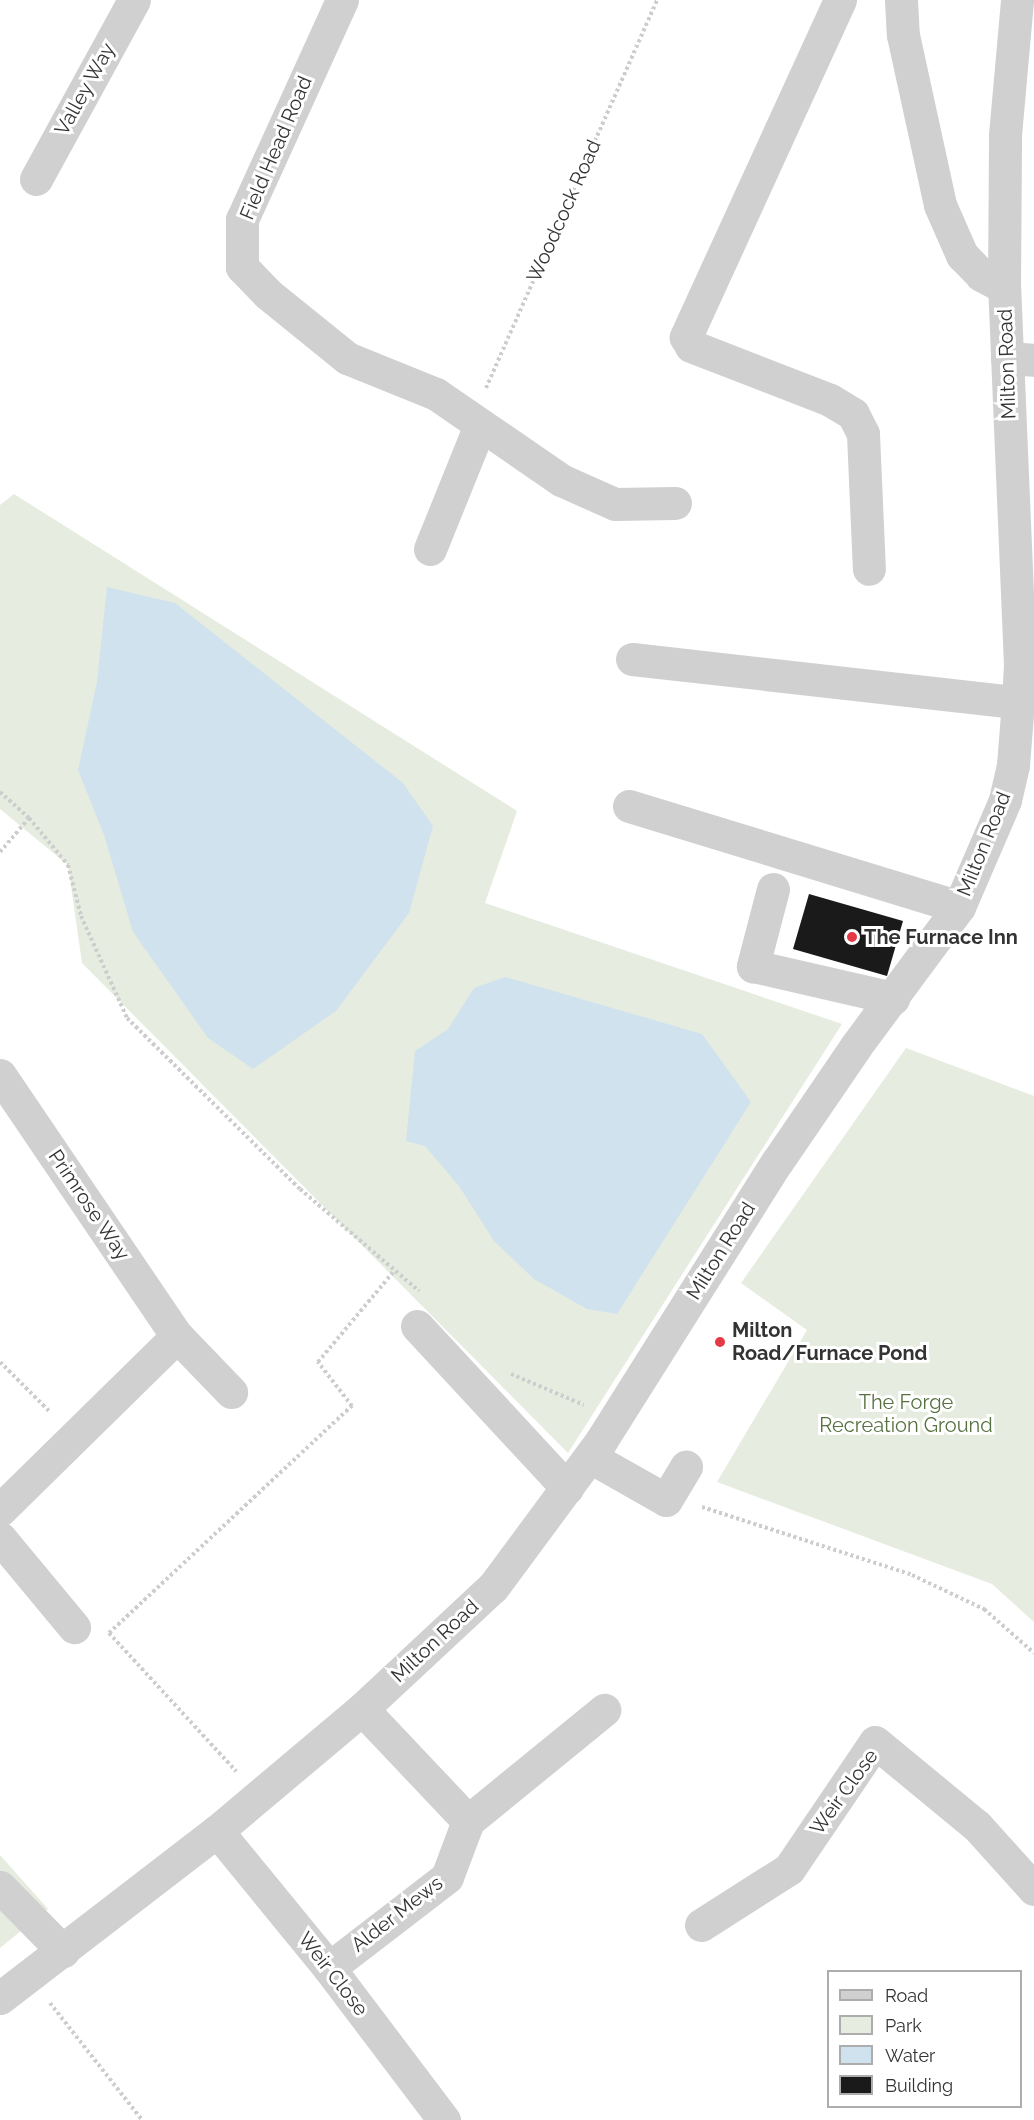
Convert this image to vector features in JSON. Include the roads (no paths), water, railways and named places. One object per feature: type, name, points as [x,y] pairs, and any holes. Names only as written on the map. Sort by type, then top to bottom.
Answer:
[{"type":"street","name":"Valley Way","points":[[36,179],[134,0]]},
{"type":"street","name":"Field Head Road","points":[[342,0],[242,219],[242,267],[268,294],[348,358],[436,394],[561,480],[615,504],[675,503]]},
{"type":"street","points":[[840,0],[686,337],[691,346],[830,400],[853,414],[863,434],[869,569]]},
{"type":"street","name":"Milton Road","points":[[901,0],[903,35],[940,205],[962,255],[981,275],[1004,287]]},
{"type":"street","name":"Milton Road","points":[[0,1998],[217,1831],[362,1709],[493,1587],[590,1457],[777,1162],[959,907],[1024,767],[1018,702],[1020,359],[1004,287],[1005,135],[1022,3]]},
{"type":"street","points":[[430,549],[480,425]]},
{"type":"street","points":[[632,659],[1018,702]]},
{"type":"street","points":[[629,806],[959,907]]},
{"type":"street","points":[[773,889],[753,966],[893,998]]},
{"type":"street","name":"Primrose Way","points":[[0,1075],[177,1336],[231,1392]]},
{"type":"street","points":[[417,1326],[567,1488]]},
{"type":"street","points":[[0,1510],[177,1336]]},
{"type":"street","points":[[590,1457],[666,1500],[686,1467]]},
{"type":"street","points":[[0,1538],[74,1627]]},
{"type":"street","points":[[362,1709],[468,1821]]},
{"type":"street","name":"Alder Mews","points":[[329,1968],[447,1876],[468,1821],[604,1710]]},
{"type":"street","name":"Weir Close","points":[[701,1925],[789,1869],[875,1742],[977,1826],[1034,1889]]},
{"type":"street","name":"Weir Close","points":[[217,1831],[329,1968],[444,2120]]},
{"type":"street","points":[[0,1887],[63,1951]]},
{"type":"water","points":[[107,587],[175,603],[403,783],[433,826],[409,913],[336,1011],[253,1069],[208,1038],[133,932],[104,835],[78,770],[97,682]]},
{"type":"water","points":[[505,977],[702,1034],[751,1102],[617,1314],[587,1309],[534,1279],[494,1241],[459,1186],[425,1146],[406,1141],[415,1051],[448,1029],[474,988]]},
{"type":"place","name":"The Furnace Inn","points":[[852,937]]},
{"type":"place","name":"Milton Road/Furnace Pond","points":[[720,1342]]},
{"type":"park label","name":"The Forge Recreation Ground","points":[[906,1414]]}]
